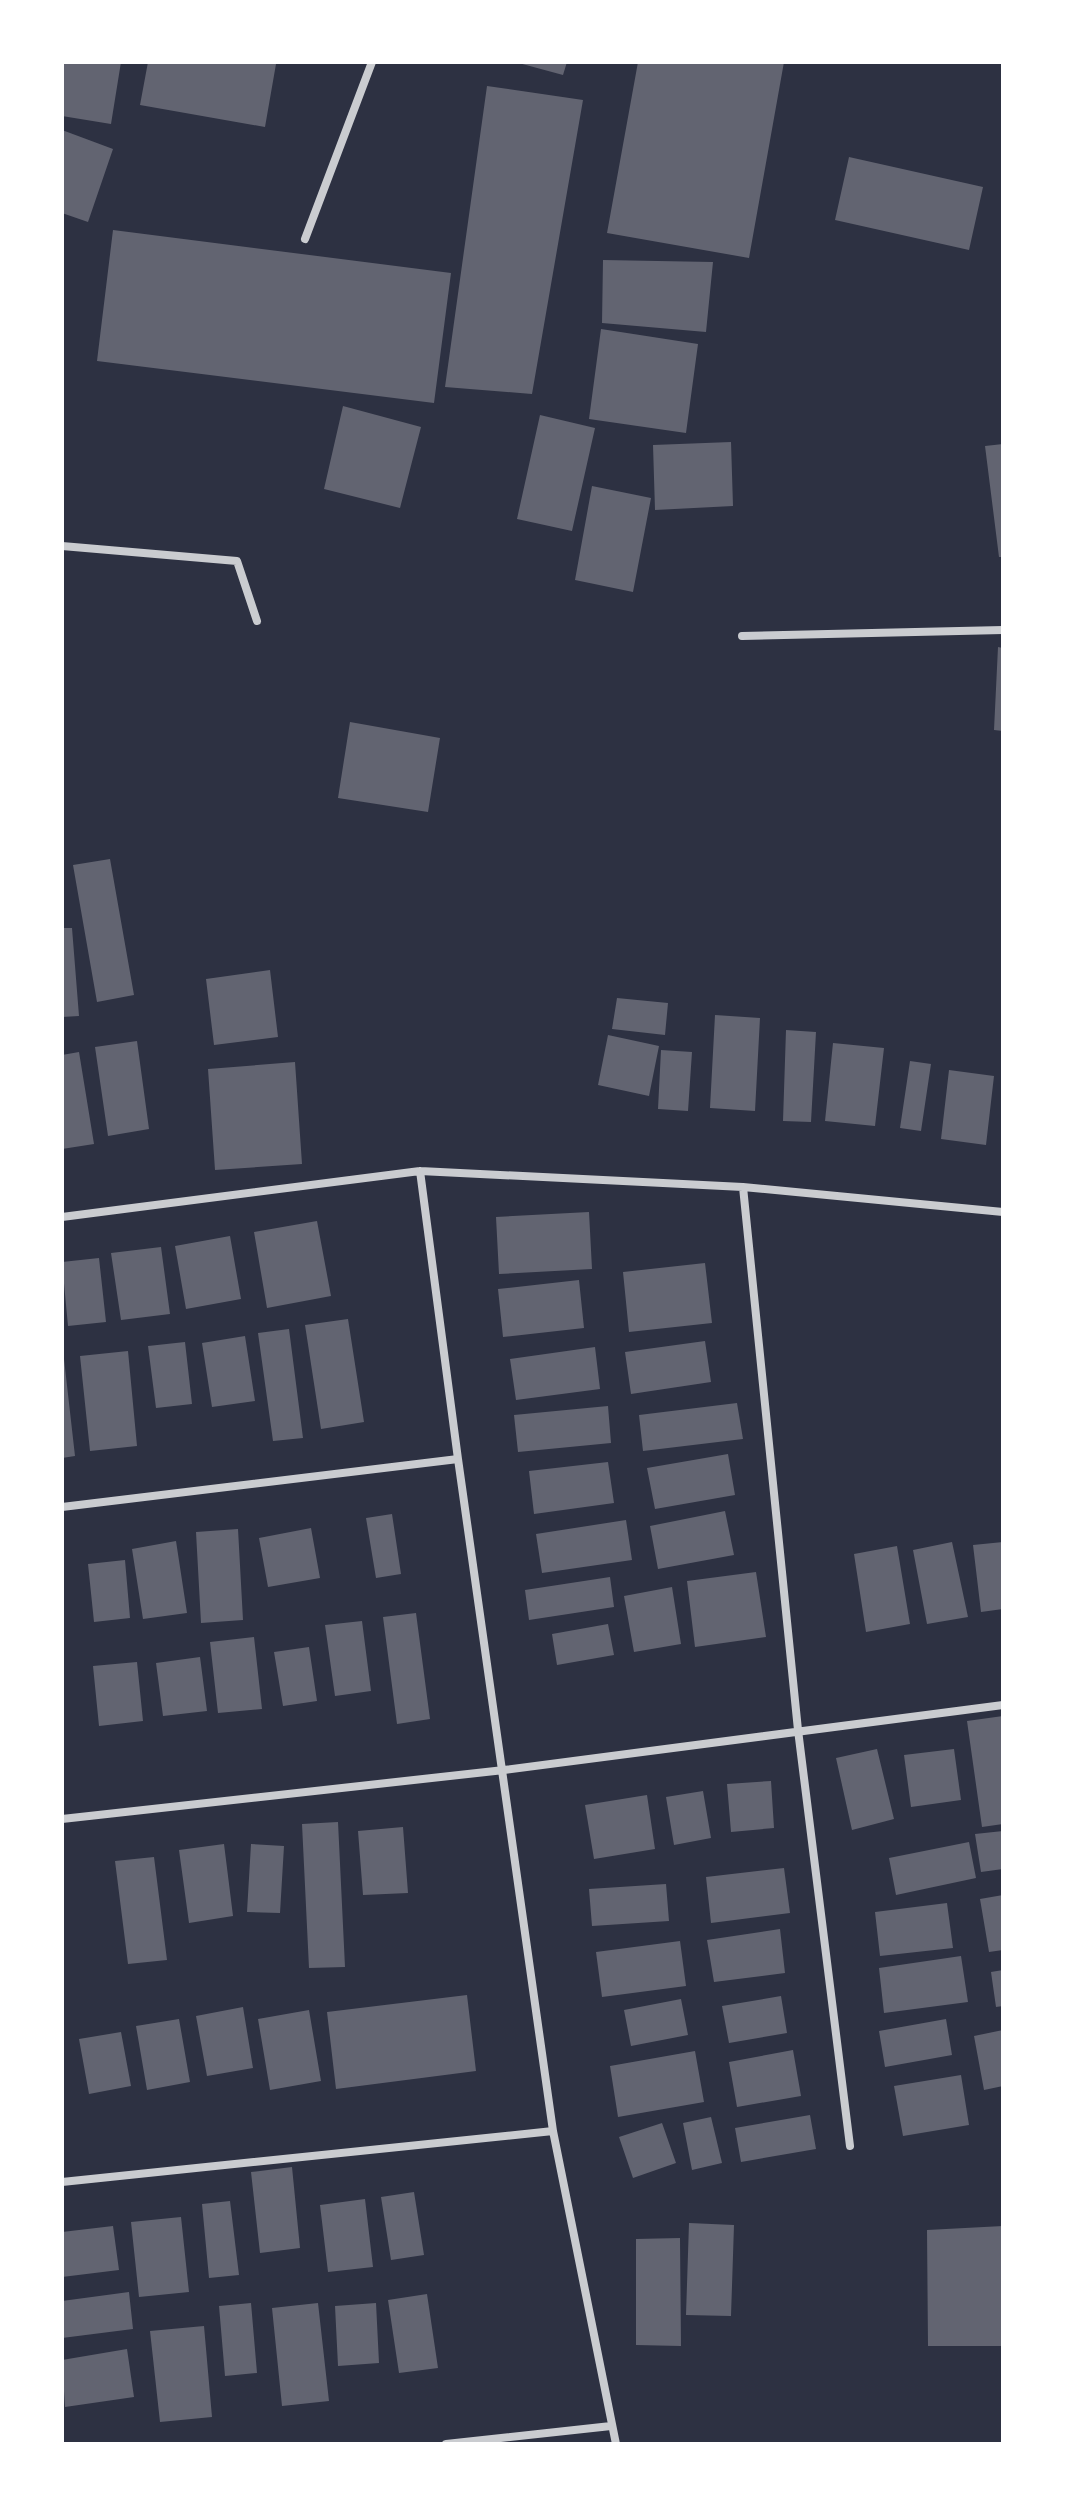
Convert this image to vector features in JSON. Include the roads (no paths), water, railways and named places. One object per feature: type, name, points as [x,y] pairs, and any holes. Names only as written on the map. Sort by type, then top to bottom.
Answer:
[{"type":"street","points":[[305,239],[372,62]]},
{"type":"street","points":[[62,546],[237,561],[257,621]]},
{"type":"street","points":[[742,636],[1003,630]]},
{"type":"street","points":[[420,1171],[553,2131],[616,2444]]},
{"type":"street","points":[[62,1217],[420,1171],[743,1187],[1003,1212]]},
{"type":"street","points":[[743,1187],[798,1730],[850,2146]]},
{"type":"street","points":[[62,1507],[458,1459]]},
{"type":"street","points":[[62,1819],[504,1770],[1003,1705]]},
{"type":"street","points":[[62,2182],[553,2131]]},
{"type":"street","points":[[446,2444],[611,2426]]}]
